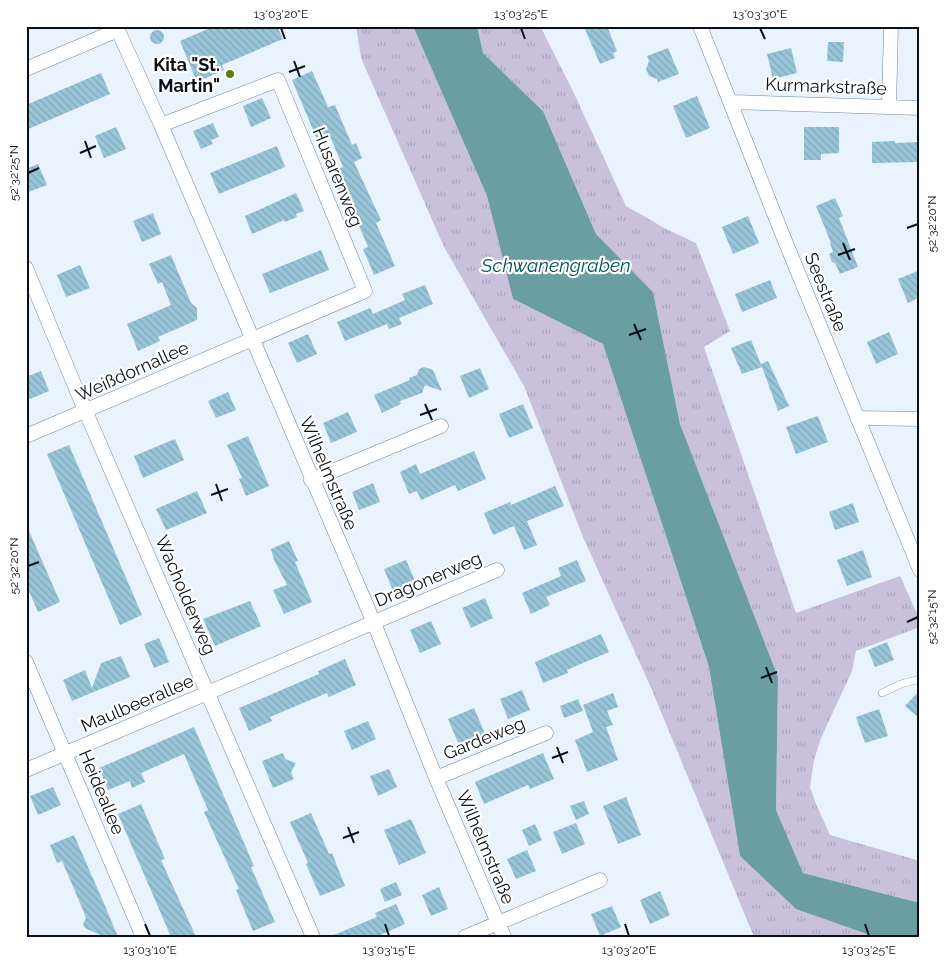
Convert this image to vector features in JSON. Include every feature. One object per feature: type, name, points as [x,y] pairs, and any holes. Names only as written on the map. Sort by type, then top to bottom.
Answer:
[{"type":"street","name":"Seestraße","points":[[700,26],[732,102],[781,231],[920,570]]},
{"type":"street","points":[[890,107],[891,26]]},
{"type":"street","points":[[26,69],[117,28]]},
{"type":"street","name":"Wilhelmstraße","points":[[117,28],[161,126],[311,480],[374,623],[436,778],[504,937]]},
{"type":"street","name":"Husarenweg","points":[[161,126],[278,80],[365,291],[252,339]]},
{"type":"street","name":"Kurmarkstraße","points":[[732,102],[920,108]]},
{"type":"street","name":"Wacholderweg","points":[[26,268],[86,412],[313,937]]},
{"type":"street","name":"Weißdornallee","points":[[26,436],[86,412],[252,339]]},
{"type":"street","points":[[857,418],[920,419]]},
{"type":"street","points":[[311,480],[441,426]]},
{"type":"street","name":"Dragonerweg","points":[[374,623],[497,570]]},
{"type":"street","name":"Maulbeerallee","points":[[26,770],[374,623]]},
{"type":"street","name":"Heideallee","points":[[26,662],[143,937]]},
{"type":"street","name":"Gardeweg","points":[[436,778],[546,733]]},
{"type":"street","points":[[464,937],[600,880]]},
{"type":"lane","points":[[882,693],[920,678]]},
{"type":"green space","points":[[356,26],[413,26],[487,196],[513,299],[603,344],[709,667],[740,856],[796,909],[875,937],[754,937],[652,690],[583,537],[524,386],[444,247],[361,58]]},
{"type":"green space","points":[[477,26],[540,26],[572,89],[626,206],[666,229],[696,243],[730,331],[704,347],[796,613],[900,576],[920,620],[920,627],[856,651],[852,671],[821,738],[814,760],[810,787],[830,835],[920,861],[920,903],[803,873],[776,810],[778,677],[680,424],[653,292],[596,234],[543,111],[483,53]]},
{"type":"water","name":"Schwanengraben","points":[[413,26],[477,26],[483,53],[543,111],[596,234],[653,292],[680,424],[778,677],[776,810],[803,873],[920,903],[920,937],[875,937],[796,909],[740,856],[709,667],[603,344],[513,299],[487,196]]},
{"type":"building","points":[[215,26],[277,26],[283,39],[222,65],[224,70],[197,82],[180,41]]},
{"type":"building","points":[[593,26],[607,26],[617,51],[613,53],[615,58],[600,64],[585,29]]},
{"type":"building","points":[[154,30],[160,30],[164,37],[160,44],[154,44],[150,40],[150,34]]},
{"type":"building","points":[[828,42],[844,42],[843,62],[827,61]]},
{"type":"building","points":[[668,48],[679,74],[658,82],[657,79],[649,76],[646,69],[649,61],[647,56]]},
{"type":"building","points":[[791,48],[797,73],[773,79],[767,54]]},
{"type":"building","points":[[312,71],[328,107],[335,105],[352,145],[356,143],[362,158],[354,162],[381,220],[376,223],[395,266],[374,275],[363,249],[368,247],[344,191],[340,193],[331,172],[343,167],[329,134],[317,139],[292,80]]},
{"type":"building","points":[[101,73],[110,94],[26,130],[26,105]]},
{"type":"building","points":[[697,96],[710,128],[686,138],[673,106]]},
{"type":"building","points":[[262,98],[271,118],[251,127],[243,106]]},
{"type":"building","points":[[213,123],[219,137],[211,140],[213,144],[201,149],[193,131]]},
{"type":"building","points":[[116,127],[126,149],[104,158],[95,136]]},
{"type":"building","points":[[804,127],[839,127],[839,153],[821,154],[821,160],[804,160]]},
{"type":"building","points":[[895,141],[895,143],[920,142],[920,162],[872,163],[872,142]]},
{"type":"building","points":[[277,146],[285,167],[219,194],[210,173]]},
{"type":"building","points":[[38,164],[47,185],[26,193],[26,169]]},
{"type":"building","points":[[296,193],[304,211],[296,214],[297,217],[285,222],[284,220],[252,234],[245,216]]},
{"type":"building","points":[[835,198],[843,216],[839,218],[858,267],[840,274],[829,254],[833,252],[831,243],[816,206]]},
{"type":"building","points":[[153,213],[161,234],[142,242],[133,221]]},
{"type":"building","points":[[748,216],[759,243],[733,254],[722,227]]},
{"type":"building","points":[[321,250],[329,270],[270,293],[262,274]]},
{"type":"building","points":[[171,255],[191,303],[197,308],[197,320],[158,337],[160,341],[138,351],[127,324],[171,305],[162,282],[158,284],[149,264]]},
{"type":"building","points":[[80,265],[90,288],[66,297],[57,275]]},
{"type":"building","points":[[920,270],[920,297],[908,303],[898,279]]},
{"type":"building","points":[[770,280],[777,298],[742,312],[735,294]]},
{"type":"building","points":[[425,285],[433,304],[399,318],[402,324],[389,329],[387,324],[345,341],[337,322],[370,308],[373,314],[405,300],[402,294]]},
{"type":"building","points":[[889,332],[898,354],[876,364],[867,342]]},
{"type":"building","points":[[308,334],[317,354],[297,363],[288,343]]},
{"type":"building","points":[[751,340],[762,367],[742,374],[731,348]]},
{"type":"building","points":[[768,361],[789,406],[778,411],[761,364]]},
{"type":"building","points":[[424,367],[433,370],[442,391],[425,385],[422,393],[400,401],[401,404],[382,413],[374,395],[410,380],[409,378],[417,375],[419,369]]},
{"type":"building","points":[[480,368],[489,389],[469,398],[460,376]]},
{"type":"building","points":[[41,371],[49,391],[30,399],[26,391],[26,377]]},
{"type":"building","points":[[228,392],[236,410],[216,418],[208,401]]},
{"type":"building","points":[[523,404],[533,428],[509,438],[499,414]]},
{"type":"building","points":[[348,412],[357,432],[331,443],[323,423]]},
{"type":"building","points":[[818,416],[828,442],[796,454],[786,427]]},
{"type":"building","points":[[248,436],[269,486],[246,496],[239,479],[242,478],[227,445]]},
{"type":"building","points":[[175,439],[184,460],[143,478],[134,456]]},
{"type":"building","points":[[69,445],[142,615],[120,625],[47,454]]},
{"type":"building","points":[[474,451],[486,479],[458,491],[455,485],[421,500],[417,491],[409,494],[400,472],[416,464],[420,474]]},
{"type":"building","points":[[373,483],[380,502],[359,510],[352,492]]},
{"type":"building","points":[[555,486],[564,506],[527,521],[537,545],[524,550],[514,526],[493,535],[484,513],[510,502],[511,505]]},
{"type":"building","points":[[197,491],[207,513],[166,530],[156,509]]},
{"type":"building","points":[[853,503],[859,522],[835,530],[829,512]]},
{"type":"building","points":[[26,524],[60,602],[38,612],[26,584]]},
{"type":"building","points":[[289,541],[298,561],[295,562],[312,602],[284,614],[273,590],[287,585],[274,560],[271,549]]},
{"type":"building","points":[[863,550],[872,577],[847,586],[837,560]]},
{"type":"building","points":[[406,560],[416,583],[394,593],[384,569]]},
{"type":"building","points":[[577,560],[586,581],[546,597],[550,605],[531,614],[522,593],[561,576],[558,568]]},
{"type":"building","points":[[485,598],[493,618],[471,628],[462,608]]},
{"type":"building","points":[[250,601],[261,626],[215,646],[203,619]]},
{"type":"building","points":[[431,621],[441,644],[420,653],[410,630]]},
{"type":"building","points":[[601,634],[609,652],[567,670],[568,673],[543,683],[535,662]]},
{"type":"building","points":[[159,638],[169,662],[154,668],[144,644]]},
{"type":"building","points":[[887,642],[894,660],[875,667],[868,650]]},
{"type":"building","points":[[121,656],[130,677],[72,701],[63,680],[85,670],[92,688],[101,663]]},
{"type":"building","points":[[345,659],[356,685],[329,697],[327,693],[270,717],[272,721],[249,731],[239,708],[319,674],[318,671]]},
{"type":"building","points":[[522,690],[530,710],[508,719],[500,699]]},
{"type":"building","points":[[920,690],[920,719],[905,706]]},
{"type":"building","points":[[613,693],[618,707],[607,711],[613,725],[606,727],[618,760],[587,772],[575,740],[593,732],[583,705]]},
{"type":"building","points":[[578,699],[583,711],[564,718],[560,706]]},
{"type":"building","points":[[474,708],[485,734],[459,745],[448,719]]},
{"type":"building","points":[[879,709],[888,736],[865,743],[856,717]]},
{"type":"building","points":[[368,721],[376,739],[352,750],[344,731]]},
{"type":"building","points":[[194,727],[254,866],[251,867],[275,922],[253,931],[236,890],[239,889],[204,812],[208,810],[184,754],[141,773],[145,782],[132,788],[130,781],[108,790],[99,768]]},
{"type":"building","points":[[283,753],[285,759],[296,763],[291,772],[294,779],[273,788],[262,761]]},
{"type":"building","points":[[543,753],[554,779],[530,789],[528,785],[484,804],[475,782]]},
{"type":"building","points":[[389,769],[397,787],[378,796],[370,776]]},
{"type":"building","points":[[53,787],[61,805],[38,815],[30,796]]},
{"type":"building","points":[[626,797],[641,835],[618,844],[603,806]]},
{"type":"building","points":[[584,801],[589,814],[576,820],[570,806]]},
{"type":"building","points":[[141,804],[165,859],[161,860],[196,937],[171,937],[118,814]]},
{"type":"building","points":[[311,813],[329,854],[332,853],[345,886],[320,896],[290,822]]},
{"type":"building","points":[[411,819],[426,853],[399,865],[384,830]]},
{"type":"building","points":[[576,823],[585,844],[562,854],[553,832]]},
{"type":"building","points":[[535,824],[542,840],[529,846],[522,830]]},
{"type":"building","points":[[74,835],[118,937],[105,937],[85,928],[83,924],[86,918],[83,910],[62,861],[57,863],[50,845]]},
{"type":"building","points":[[527,850],[536,871],[516,879],[507,859]]},
{"type":"building","points":[[396,882],[402,895],[385,902],[380,889]]},
{"type":"building","points":[[439,887],[448,909],[431,916],[422,895]]},
{"type":"building","points":[[660,891],[670,915],[650,924],[640,900]]},
{"type":"building","points":[[396,904],[405,924],[376,937],[329,937],[377,917],[375,913]]},
{"type":"building","points":[[612,906],[621,927],[600,936],[591,914]]},
{"type":"place","name":"Kita \"St. Martin\"","points":[[230,74]]}]
